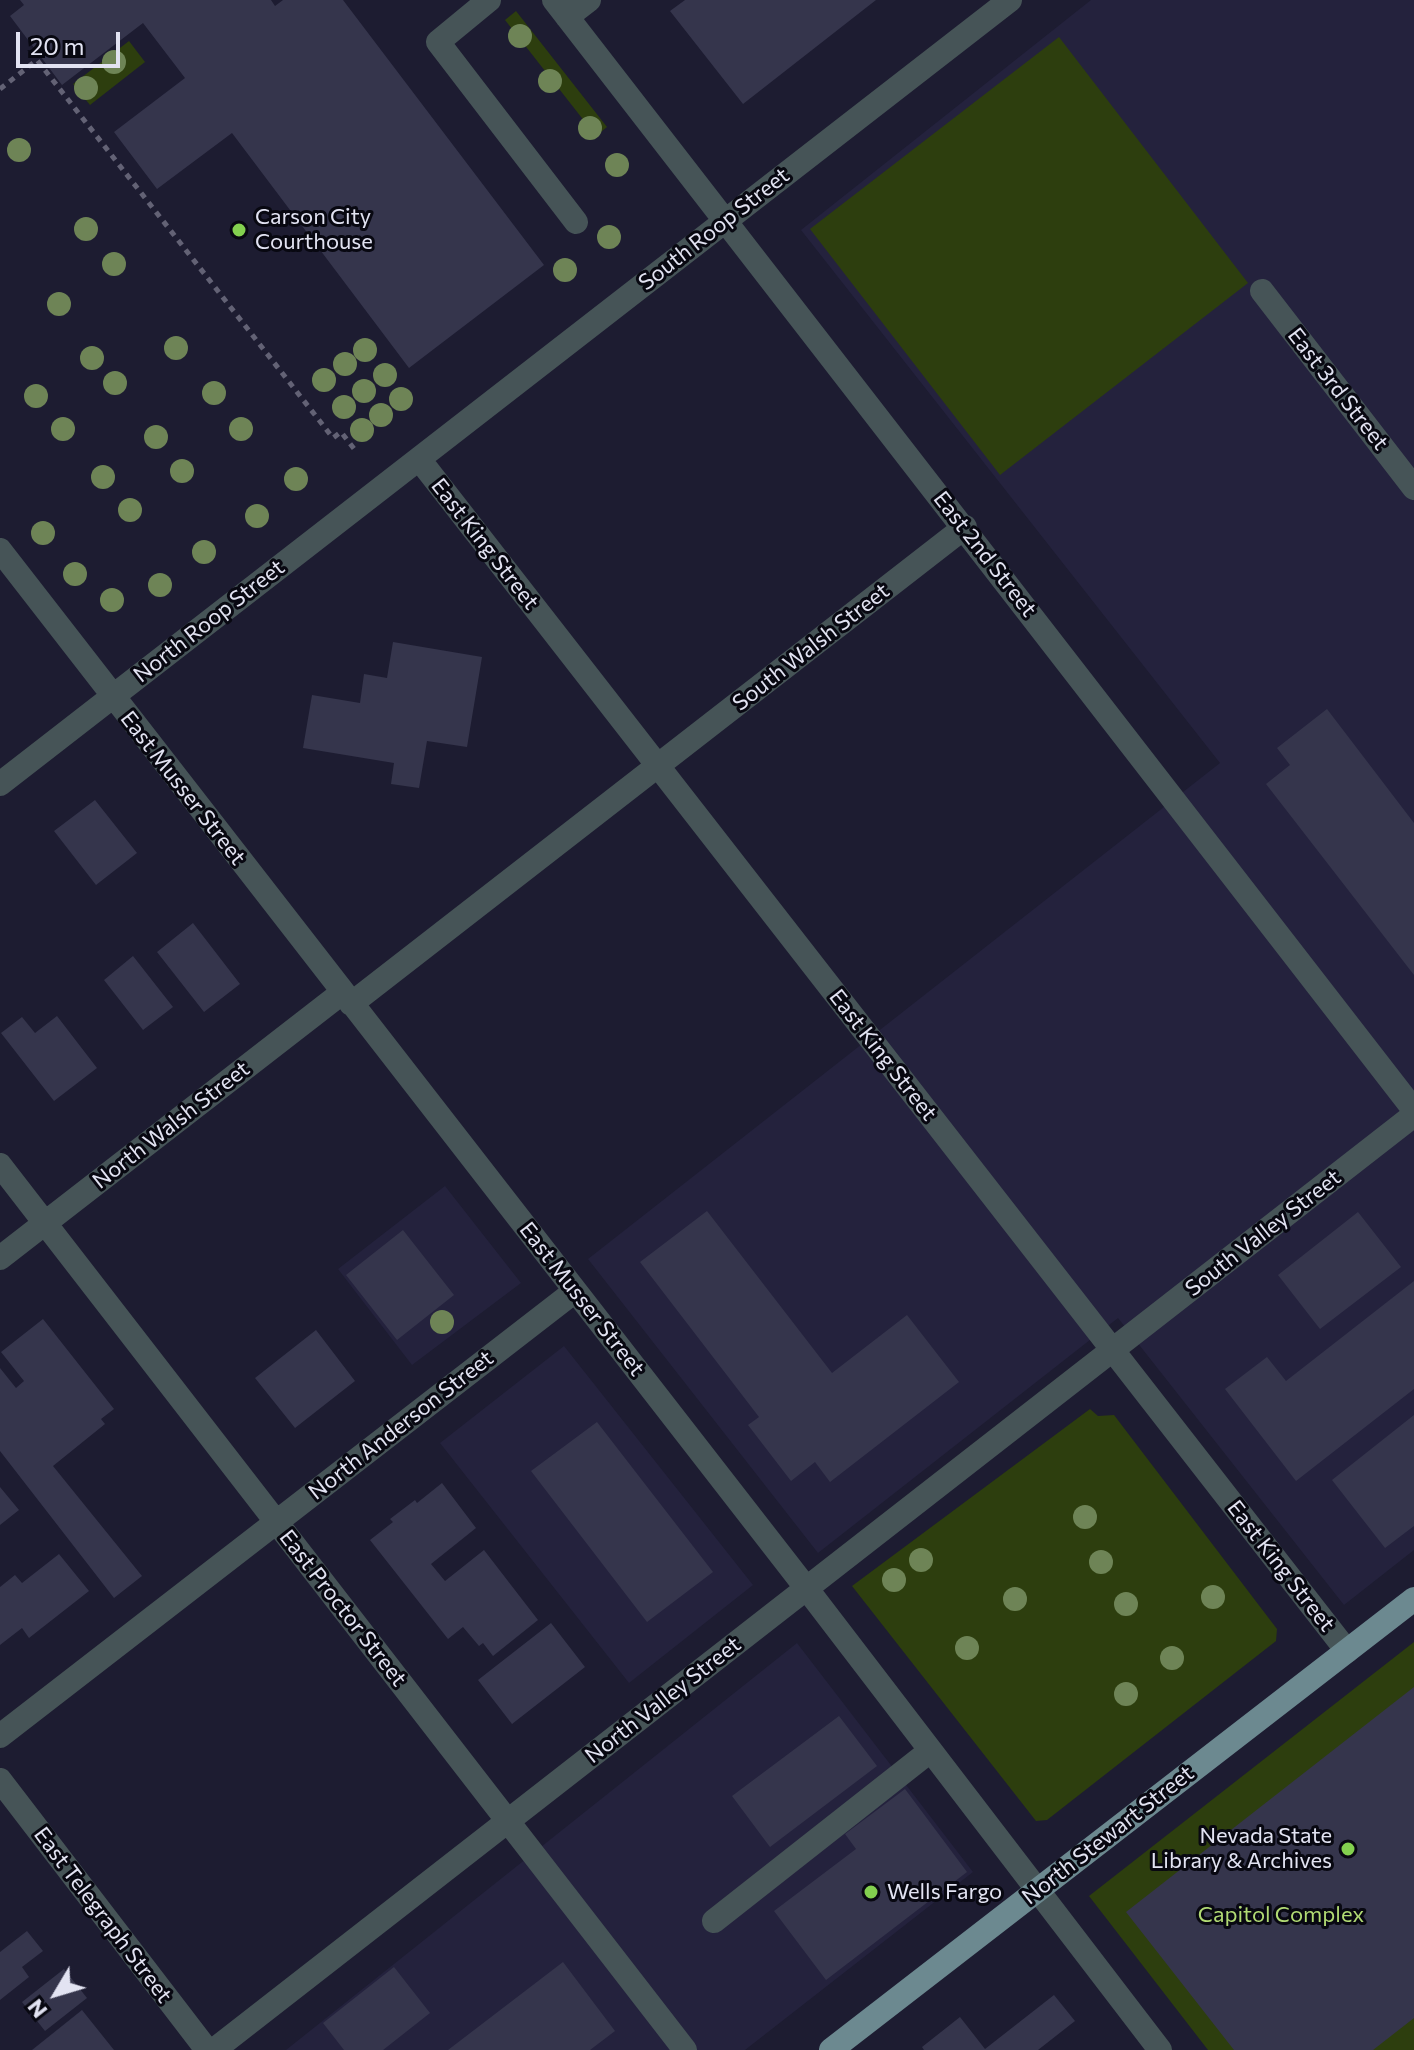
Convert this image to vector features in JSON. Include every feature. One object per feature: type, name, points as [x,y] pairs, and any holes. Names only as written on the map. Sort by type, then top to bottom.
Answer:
[{"type":"main road","name":"North Stewart Street","points":[[831,2050],[1414,1599]]},
{"type":"street","points":[[489,0],[438,42],[576,222]]},
{"type":"street","points":[[560,9],[589,0]]},
{"type":"street","name":"South Roop Street","points":[[419,459],[1010,0]]},
{"type":"street","name":"East 2nd Street","points":[[560,9],[965,527],[1414,1112]]},
{"type":"street","name":"East 3rd Street","points":[[1262,291],[1414,488]]},
{"type":"street","name":"North Roop Street","points":[[0,784],[419,459]]},
{"type":"street","name":"East King Street","points":[[419,459],[1347,1651]]},
{"type":"street","name":"South Walsh Street","points":[[658,766],[965,527]]},
{"type":"street","name":"East Musser Street","points":[[0,550],[807,1589],[1160,2050]]},
{"type":"street","name":"North Walsh Street","points":[[0,1258],[658,766]]},
{"type":"street","name":"South Valley Street","points":[[1113,1351],[1414,1112]]},
{"type":"street","name":"East Proctor Street","points":[[0,1165],[685,2050]]},
{"type":"street","name":"North Anderson Street","points":[[0,1736],[575,1291]]},
{"type":"street","name":"North Valley Street","points":[[214,2050],[1113,1351]]},
{"type":"street","points":[[714,1921],[930,1751]]},
{"type":"street","name":"East Telegraph Street","points":[[0,1780],[207,2050]]},
{"type":"path","points":[[0,89],[37,60],[333,438],[341,432],[355,450]]},
{"type":"shaded area","points":[[1091,0],[1414,0],[1414,1550],[1344,1605],[1118,1318],[818,1553],[588,1259],[1220,763],[801,230]]},
{"type":"shaded area","points":[[445,1186],[521,1283],[412,1365],[338,1269]]},
{"type":"shaded area","points":[[564,1346],[753,1585],[629,1683],[440,1443]]},
{"type":"shaded area","points":[[797,1643],[973,1872],[745,2050],[286,2050]]},
{"type":"green space","points":[[516,11],[607,127],[596,136],[505,20]]},
{"type":"green space","points":[[1059,37],[1248,283],[1000,475],[810,229]]},
{"type":"green space","points":[[129,41],[145,62],[90,105],[73,84]]},
{"type":"green space","points":[[1090,1409],[1098,1416],[1114,1415],[1277,1629],[1276,1641],[1047,1820],[1036,1821],[852,1586]]},
{"type":"green space","name":"Capitol Complex","points":[[1414,1642],[1414,2050],[1208,2050],[1089,1896]]},
{"type":"building","points":[[20,0],[271,0],[275,6],[283,0],[343,0],[544,265],[409,368],[232,133],[157,189],[114,132],[185,78],[143,23],[62,85],[10,16],[24,5]]},
{"type":"building","points":[[685,0],[876,0],[743,104],[670,11]]},
{"type":"building","points":[[393,642],[482,657],[467,747],[427,741],[419,788],[391,784],[394,763],[303,748],[312,695],[360,703],[364,674],[387,678]]},
{"type":"building","points":[[1327,709],[1414,823],[1414,975],[1266,784],[1290,765],[1277,748]]},
{"type":"building","points":[[95,800],[137,853],[96,885],[54,831]]},
{"type":"building","points":[[193,923],[240,984],[204,1012],[157,952]]},
{"type":"building","points":[[133,956],[173,1007],[143,1030],[104,980]]},
{"type":"building","points":[[57,1016],[97,1068],[54,1101],[1,1033],[22,1017],[35,1033]]},
{"type":"building","points":[[707,1211],[832,1373],[907,1315],[959,1382],[830,1482],[815,1462],[791,1481],[748,1425],[759,1417],[640,1262]]},
{"type":"building","points":[[1358,1212],[1401,1267],[1320,1329],[1278,1275]]},
{"type":"building","points":[[403,1230],[454,1295],[397,1340],[346,1275]]},
{"type":"building","points":[[1414,1281],[1414,1389],[1296,1481],[1225,1389],[1267,1357],[1286,1381]]},
{"type":"building","points":[[43,1319],[114,1409],[101,1419],[105,1424],[53,1466],[142,1576],[114,1598],[0,1451],[0,1368],[16,1388],[24,1381],[1,1352]]},
{"type":"building","points":[[316,1330],[355,1381],[295,1428],[255,1378]]},
{"type":"building","points":[[1414,1415],[1414,1526],[1385,1548],[1332,1480]]},
{"type":"building","points":[[597,1422],[713,1572],[647,1622],[531,1471]]},
{"type":"building","points":[[442,1483],[476,1528],[431,1564],[445,1581],[484,1550],[538,1620],[493,1656],[483,1643],[479,1646],[463,1627],[448,1639],[370,1540],[393,1522],[390,1519]]},
{"type":"building","points":[[0,1487],[19,1510],[0,1525]]},
{"type":"building","points":[[59,1554],[89,1591],[29,1638],[22,1628],[0,1645],[0,1587],[15,1575],[22,1583]]},
{"type":"building","points":[[551,1623],[585,1667],[512,1724],[478,1680]]},
{"type":"building","name":"Capitol Complex","points":[[1414,1687],[1414,2018],[1373,2050],[1234,2050],[1126,1912]]},
{"type":"building","points":[[839,1716],[877,1766],[770,1847],[732,1796]]},
{"type":"building","name":"Wells Fargo","points":[[905,1789],[967,1872],[826,1980],[774,1911],[856,1849],[845,1834]]},
{"type":"building","points":[[27,1931],[43,1951],[22,1967],[29,1977],[0,2000],[0,1952]]},
{"type":"building","points":[[563,1962],[615,2031],[590,2050],[448,2050]]},
{"type":"building","points":[[394,1967],[430,2013],[383,2050],[344,2050],[323,2023]]},
{"type":"building","points":[[64,1969],[87,1998],[45,2031],[22,2002]]},
{"type":"building","points":[[1054,1995],[1075,2021],[1038,2050],[924,2050],[922,2047],[960,2017],[985,2049]]},
{"type":"building","points":[[82,2010],[114,2050],[32,2050]]},
{"type":"place","name":"Carson City Courthouse","points":[[239,230]]},
{"type":"place","name":"Nevada State Library & Archives","points":[[1348,1849]]},
{"type":"place","name":"Wells Fargo","points":[[871,1892]]}]
